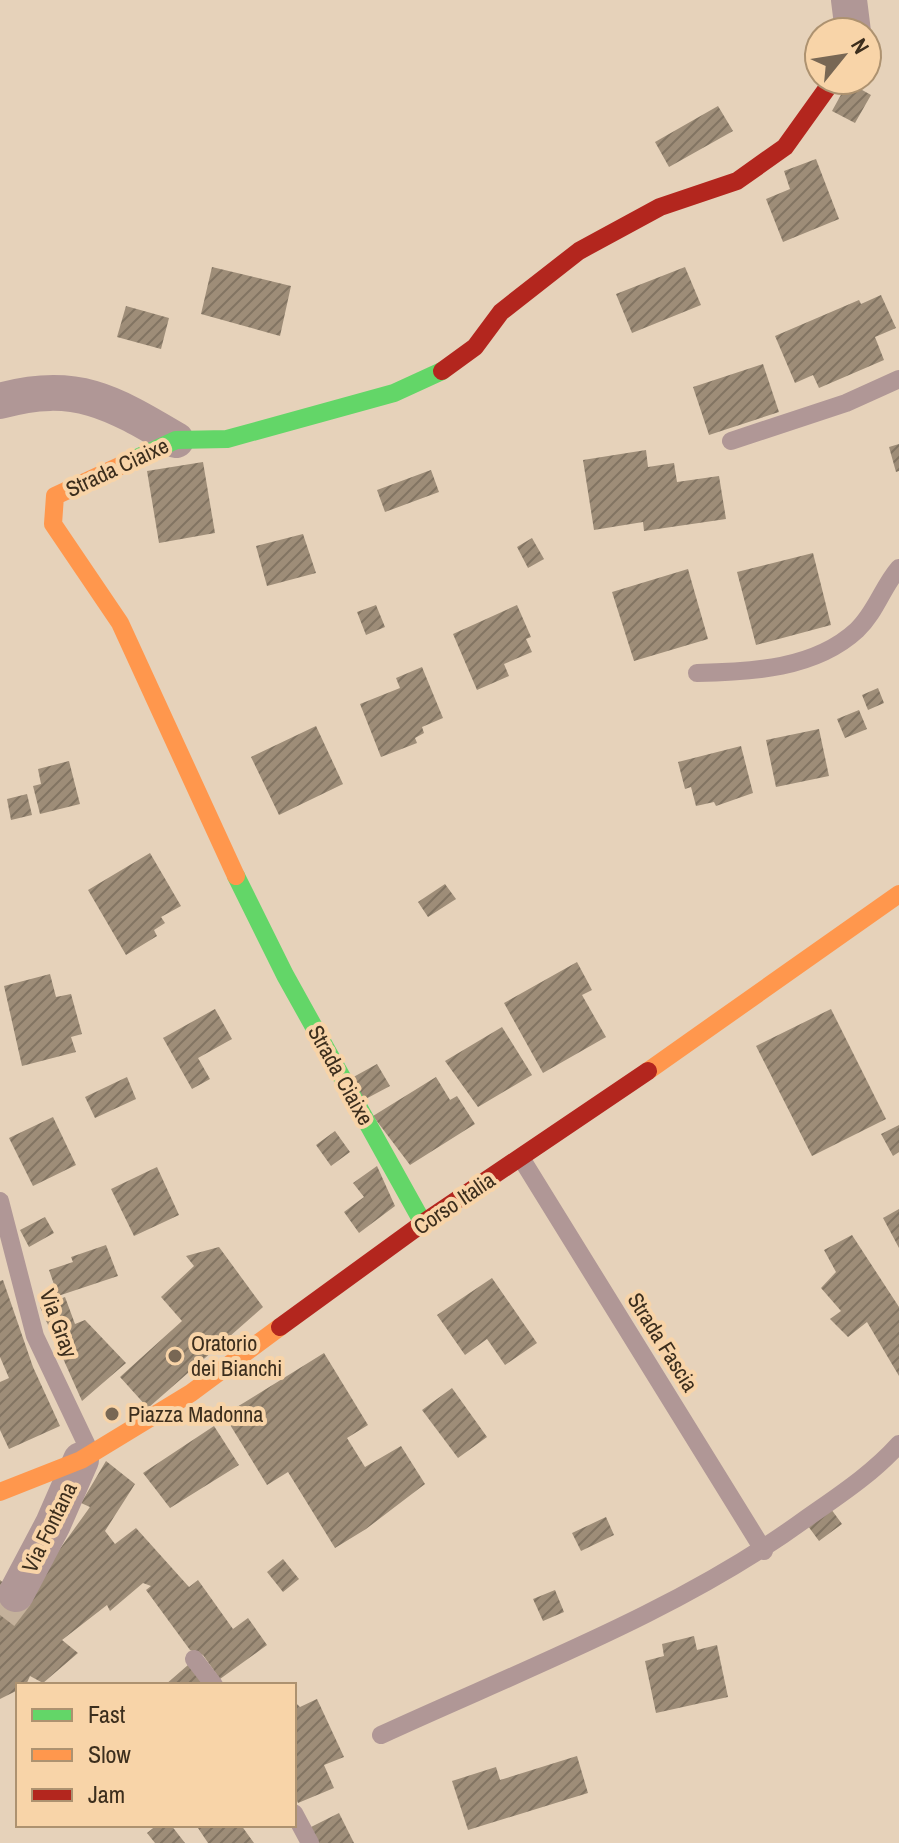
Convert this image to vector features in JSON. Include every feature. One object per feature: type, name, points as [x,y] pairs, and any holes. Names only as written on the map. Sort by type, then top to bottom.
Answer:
[{"type":"street","name":"Strada Ciaixe","points":[[423,1223],[285,975],[199,799],[120,623],[53,524],[55,496],[176,440],[227,439],[394,393],[439,373],[475,347],[501,312],[579,251],[660,207],[737,181],[785,147],[822,96]]},
{"type":"street","points":[[0,401],[34,391],[91,395],[176,440]]},
{"type":"street","name":"Corso Italia","points":[[0,1492],[86,1457],[191,1393],[423,1223],[895,902]]},
{"type":"street","name":"Via Fontana","points":[[16,1594],[60,1531],[86,1457]]},
{"type":"lane","points":[[731,441],[846,403],[899,379]]},
{"type":"lane","points":[[697,673],[761,672],[829,648],[856,631],[878,605],[899,568]]},
{"type":"lane","name":"Strada Fascia","points":[[521,1158],[764,1551]]},
{"type":"lane","name":"Via Gray","points":[[0,1201],[35,1336],[86,1457]]},
{"type":"lane","points":[[381,1735],[590,1639],[764,1551],[880,1465],[899,1444]]},
{"type":"lane","points":[[194,1659],[212,1683]]},
{"type":"lane","points":[[296,1817],[310,1843]]},
{"type":"building","points":[[840,96],[870,96],[855,123],[832,111]]},
{"type":"building","points":[[718,106],[733,131],[669,167],[655,142]]},
{"type":"building","points":[[816,159],[839,219],[783,242],[766,199],[790,189],[784,171]]},
{"type":"building","points":[[212,267],[291,286],[280,336],[201,314]]},
{"type":"building","points":[[685,267],[701,305],[632,333],[616,294]]},
{"type":"building","points":[[881,295],[896,328],[875,337],[884,360],[819,388],[813,375],[795,383],[775,336],[859,300],[861,304]]},
{"type":"building","points":[[126,306],[169,318],[161,349],[117,337]]},
{"type":"building","points":[[763,364],[779,412],[709,435],[693,387]]},
{"type":"building","points":[[899,444],[899,471],[896,472],[889,447]]},
{"type":"building","points":[[646,450],[648,467],[674,463],[677,482],[719,476],[726,519],[644,531],[643,522],[594,530],[583,460]]},
{"type":"building","points":[[203,462],[215,533],[159,543],[147,471]]},
{"type":"building","points":[[431,470],[439,492],[385,512],[377,490]]},
{"type":"building","points":[[303,534],[316,573],[267,586],[256,546]]},
{"type":"building","points":[[532,538],[544,559],[528,568],[517,547]]},
{"type":"building","points":[[813,553],[831,625],[756,645],[737,572]]},
{"type":"building","points":[[688,569],[708,639],[634,661],[612,592]]},
{"type":"building","points":[[376,605],[385,627],[366,635],[357,612]]},
{"type":"building","points":[[517,605],[531,637],[526,639],[532,652],[504,664],[509,676],[477,690],[453,634]]},
{"type":"building","points":[[422,667],[443,718],[422,727],[424,733],[415,738],[417,743],[381,757],[360,704],[400,688],[396,678]]},
{"type":"building","points":[[878,688],[884,703],[868,710],[862,695]]},
{"type":"building","points":[[859,710],[867,729],[845,738],[837,719]]},
{"type":"building","points":[[316,726],[343,784],[279,815],[251,757]]},
{"type":"building","points":[[819,729],[829,776],[776,787],[766,740]]},
{"type":"building","points":[[741,746],[753,793],[716,806],[714,802],[696,806],[691,787],[685,789],[678,762]]},
{"type":"building","points":[[69,761],[80,804],[40,814],[33,786],[41,784],[38,769]]},
{"type":"building","points":[[27,794],[32,815],[11,820],[7,799]]},
{"type":"building","points":[[150,853],[181,906],[161,917],[165,923],[154,930],[157,936],[126,955],[88,890]]},
{"type":"building","points":[[445,884],[456,899],[428,917],[418,902]]},
{"type":"building","points":[[577,962],[592,990],[582,995],[606,1037],[543,1073],[504,1003]]},
{"type":"building","points":[[50,974],[56,997],[71,994],[82,1034],[71,1037],[76,1052],[22,1066],[4,986]]},
{"type":"building","points":[[215,1009],[232,1039],[198,1058],[210,1079],[192,1089],[163,1038]]},
{"type":"building","points":[[831,1009],[886,1119],[812,1156],[756,1046]]},
{"type":"building","points":[[502,1027],[532,1075],[478,1107],[445,1061]]},
{"type":"building","points":[[377,1064],[390,1086],[360,1102],[348,1080]]},
{"type":"building","points":[[127,1077],[136,1099],[95,1118],[85,1097]]},
{"type":"building","points":[[436,1077],[450,1100],[457,1096],[475,1124],[410,1165],[373,1116]]},
{"type":"building","points":[[53,1117],[76,1165],[33,1186],[9,1138]]},
{"type":"building","points":[[899,1125],[899,1152],[893,1156],[881,1134]]},
{"type":"building","points":[[335,1131],[350,1152],[331,1166],[316,1145]]},
{"type":"building","points":[[377,1166],[395,1206],[359,1233],[344,1212],[364,1197],[353,1183]]},
{"type":"building","points":[[157,1167],[179,1215],[134,1236],[111,1189]]},
{"type":"building","points":[[899,1209],[899,1248],[883,1218]]},
{"type":"building","points":[[45,1217],[54,1233],[29,1247],[20,1230]]},
{"type":"building","points":[[852,1235],[899,1307],[899,1376],[867,1322],[848,1337],[830,1319],[841,1311],[821,1288],[836,1272],[824,1250]]},
{"type":"building","points":[[106,1245],[118,1276],[58,1296],[49,1270],[73,1262],[71,1257]]},
{"type":"building","points":[[219,1247],[263,1307],[148,1408],[120,1377],[182,1321],[161,1297],[194,1266],[186,1256]]},
{"type":"building","points":[[492,1278],[537,1343],[505,1365],[487,1339],[465,1355],[437,1315]]},
{"type":"building","points":[[3,1280],[33,1367],[60,1426],[9,1449],[0,1430],[0,1382],[9,1378],[0,1357],[0,1281]]},
{"type":"building","points":[[65,1297],[75,1324],[85,1320],[126,1363],[82,1401],[40,1307]]},
{"type":"building","points":[[324,1353],[368,1425],[347,1438],[365,1467],[401,1446],[425,1484],[366,1529],[335,1548],[288,1472],[267,1485],[224,1415]]},
{"type":"building","points":[[452,1388],[487,1437],[458,1458],[422,1410]]},
{"type":"building","points":[[214,1426],[239,1465],[170,1508],[143,1473]]},
{"type":"building","points":[[106,1461],[135,1484],[105,1531],[115,1544],[136,1528],[189,1587],[198,1580],[233,1629],[248,1618],[267,1645],[220,1679],[203,1655],[190,1650],[146,1590],[151,1586],[143,1583],[110,1611],[107,1605],[62,1640],[78,1653],[43,1683],[30,1676],[27,1683],[16,1683],[16,1691],[0,1699],[0,1580],[23,1600],[90,1507],[81,1503]]},
{"type":"building","points":[[831,1509],[842,1524],[819,1541],[808,1526]]},
{"type":"building","points":[[606,1517],[614,1535],[581,1551],[572,1533]]},
{"type":"building","points":[[283,1559],[299,1579],[283,1592],[267,1572]]},
{"type":"building","points":[[555,1590],[564,1612],[543,1621],[533,1599]]},
{"type":"building","points":[[694,1636],[697,1650],[717,1645],[728,1697],[656,1713],[645,1661],[664,1656],[662,1644]]},
{"type":"building","points":[[188,1665],[203,1683],[167,1683]]},
{"type":"building","points":[[317,1699],[344,1757],[324,1765],[334,1788],[298,1803],[296,1703],[300,1707]]},
{"type":"building","points":[[577,1756],[588,1793],[468,1830],[452,1781],[496,1767],[500,1780]]},
{"type":"building","points":[[339,1813],[354,1843],[316,1843],[309,1828]]},
{"type":"building","points":[[154,1827],[173,1827],[185,1843],[155,1843],[147,1833]]},
{"type":"building","points":[[197,1827],[242,1827],[254,1843],[208,1843]]},
{"type":"tunnel","points":[[0,1615],[16,1594]]},
{"type":"traffic: fast","points":[[124,464],[176,440],[227,439],[394,393],[442,371]]},
{"type":"traffic: fast","points":[[236,876],[285,975],[423,1223]]},
{"type":"traffic: slow","points":[[124,464],[55,496],[53,524],[120,623],[236,876]]},
{"type":"traffic: slow","points":[[648,1071],[899,894]]},
{"type":"traffic: slow","points":[[0,1492],[81,1460],[191,1393],[280,1327]]},
{"type":"traffic: jam","points":[[442,371],[475,347],[501,312],[579,251],[660,207],[737,181],[785,147],[822,96]]},
{"type":"traffic: jam","points":[[280,1327],[423,1223],[648,1071]]},
{"type":"place","name":"Oratorio dei Bianchi","points":[[175,1356]]},
{"type":"place","name":"Piazza Madonna","points":[[112,1414]]}]
